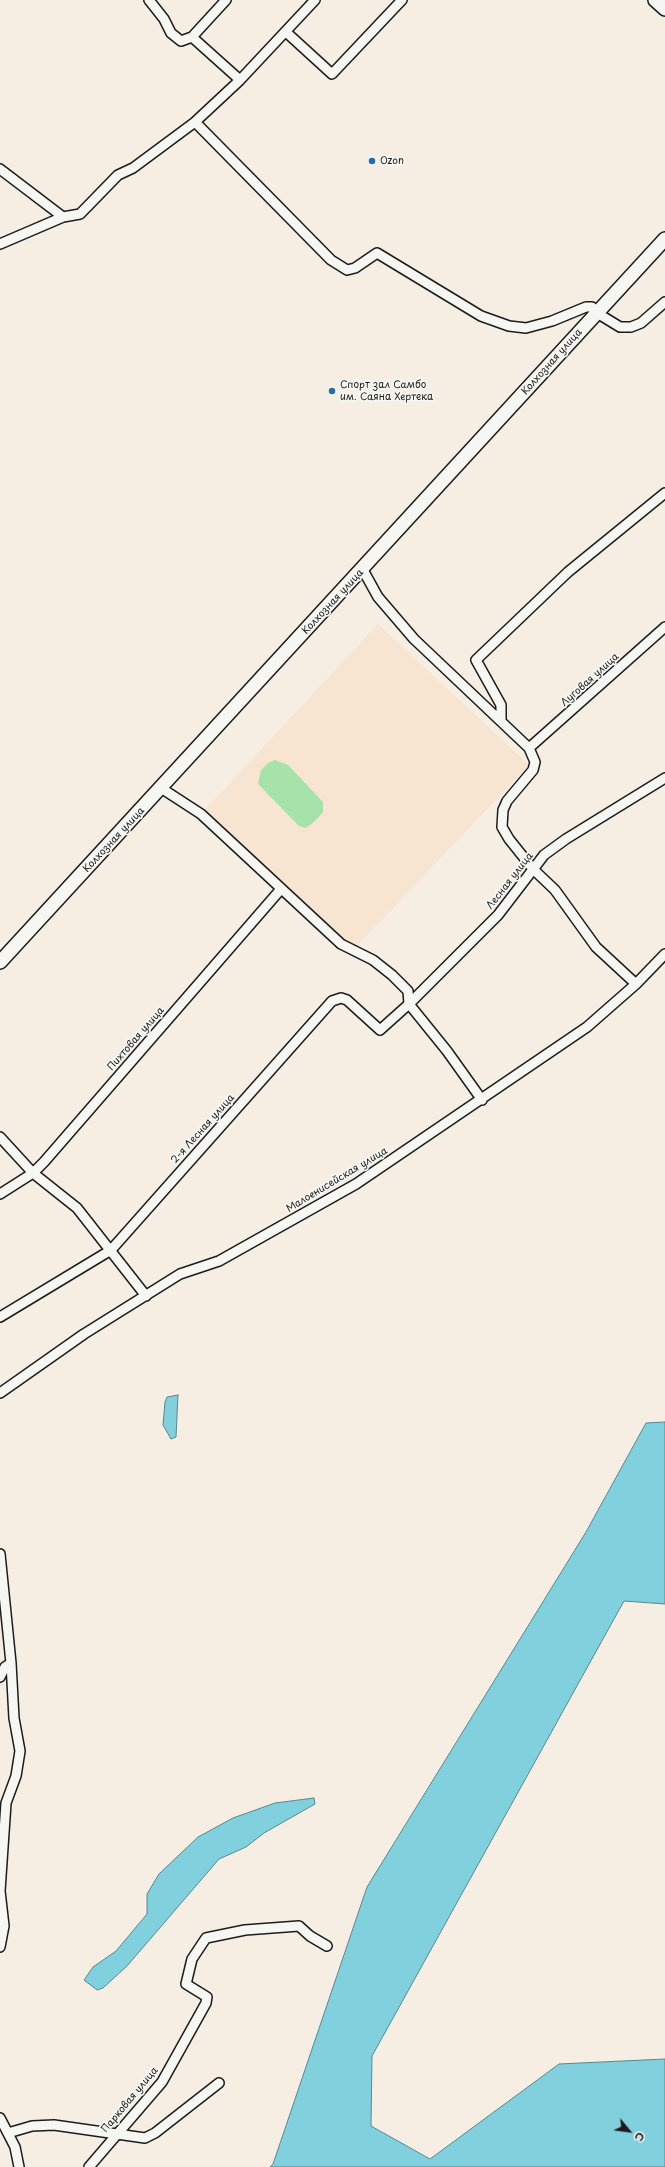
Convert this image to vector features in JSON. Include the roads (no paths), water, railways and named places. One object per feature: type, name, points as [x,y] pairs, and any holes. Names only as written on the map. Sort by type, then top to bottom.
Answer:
[{"type":"main road","points":[[655,0],[665,9]]},
{"type":"main road","name":"Колхозная улица","points":[[0,962],[363,570],[665,240]]},
{"type":"street","points":[[148,0],[164,19],[170,33],[181,42],[192,37],[226,0]]},
{"type":"street","points":[[0,244],[63,217],[80,214],[118,175],[133,168],[195,122],[240,80],[315,0]]},
{"type":"street","points":[[286,32],[332,74],[402,0]]},
{"type":"street","points":[[192,37],[240,80]]},
{"type":"street","points":[[195,122],[338,266],[347,270],[355,268],[377,253],[481,316],[509,326],[526,328],[552,321],[586,307],[592,307],[597,313],[620,327],[631,327],[641,323],[665,302]]},
{"type":"street","points":[[0,169],[63,217]]},
{"type":"street","points":[[500,721],[501,705],[476,660],[568,572],[665,493]]},
{"type":"street","points":[[363,570],[378,597],[414,639],[529,748],[535,762],[533,770],[507,801],[503,810],[502,827],[509,839],[533,868],[555,890],[596,947],[636,984]]},
{"type":"street","name":"Луговая улица","points":[[529,748],[665,627]]},
{"type":"street","name":"Лесная улица","points":[[409,1004],[498,915],[544,855],[566,839],[665,778]]},
{"type":"street","points":[[161,788],[201,814],[341,944],[373,960],[392,975],[408,991],[409,1004],[482,1100]]},
{"type":"street","name":"Пихтовая улица","points":[[0,1194],[33,1172],[281,889]]},
{"type":"street","name":"Малоенисейская улица","points":[[0,1393],[84,1334],[180,1274],[219,1261],[356,1184],[482,1100],[587,1027],[636,984],[665,954]]},
{"type":"street","name":"2-я Лесная улица","points":[[0,1317],[111,1250],[332,1001],[341,998],[347,1000],[380,1030],[409,1004]]},
{"type":"street","points":[[0,1137],[33,1172],[77,1208],[146,1296]]},
{"type":"street","points":[[0,1554],[11,1663],[14,1718],[20,1751],[16,1776],[6,1803],[0,1891],[4,1926],[0,1947]]},
{"type":"street","points":[[0,1677],[6,1667],[11,1663]]},
{"type":"street","name":"Парковая улица","points":[[89,2167],[117,2132],[162,2082],[206,2003],[207,1998],[186,1984],[192,1959],[206,1938],[245,1930],[299,1926],[310,1936],[327,1946]]},
{"type":"street","points":[[8,2133],[32,2126],[54,2125],[117,2132],[145,2138],[155,2133],[219,2084]]},
{"type":"street","points":[[0,2118],[15,2147],[19,2167]]},
{"type":"water","points":[[178,1395],[176,1437],[171,1439],[163,1425],[165,1402],[167,1397]]},
{"type":"water","points":[[665,1422],[665,1604],[624,1601],[372,2056],[371,2126],[430,2159],[559,2064],[665,2059],[665,2167],[270,2167],[273,2164],[367,1887],[586,1532],[646,1423]]},
{"type":"water","points":[[314,1798],[315,1804],[264,1833],[246,1847],[219,1859],[127,1966],[103,1988],[97,1990],[84,1980],[93,1967],[116,1951],[147,1914],[147,1894],[159,1874],[198,1837],[233,1818],[275,1803]]},
{"type":"place","name":"Ozon","points":[[372,161]]},
{"type":"place","name":"Спорт зал Самбо им. Саяна Хертека","points":[[332,391]]}]
